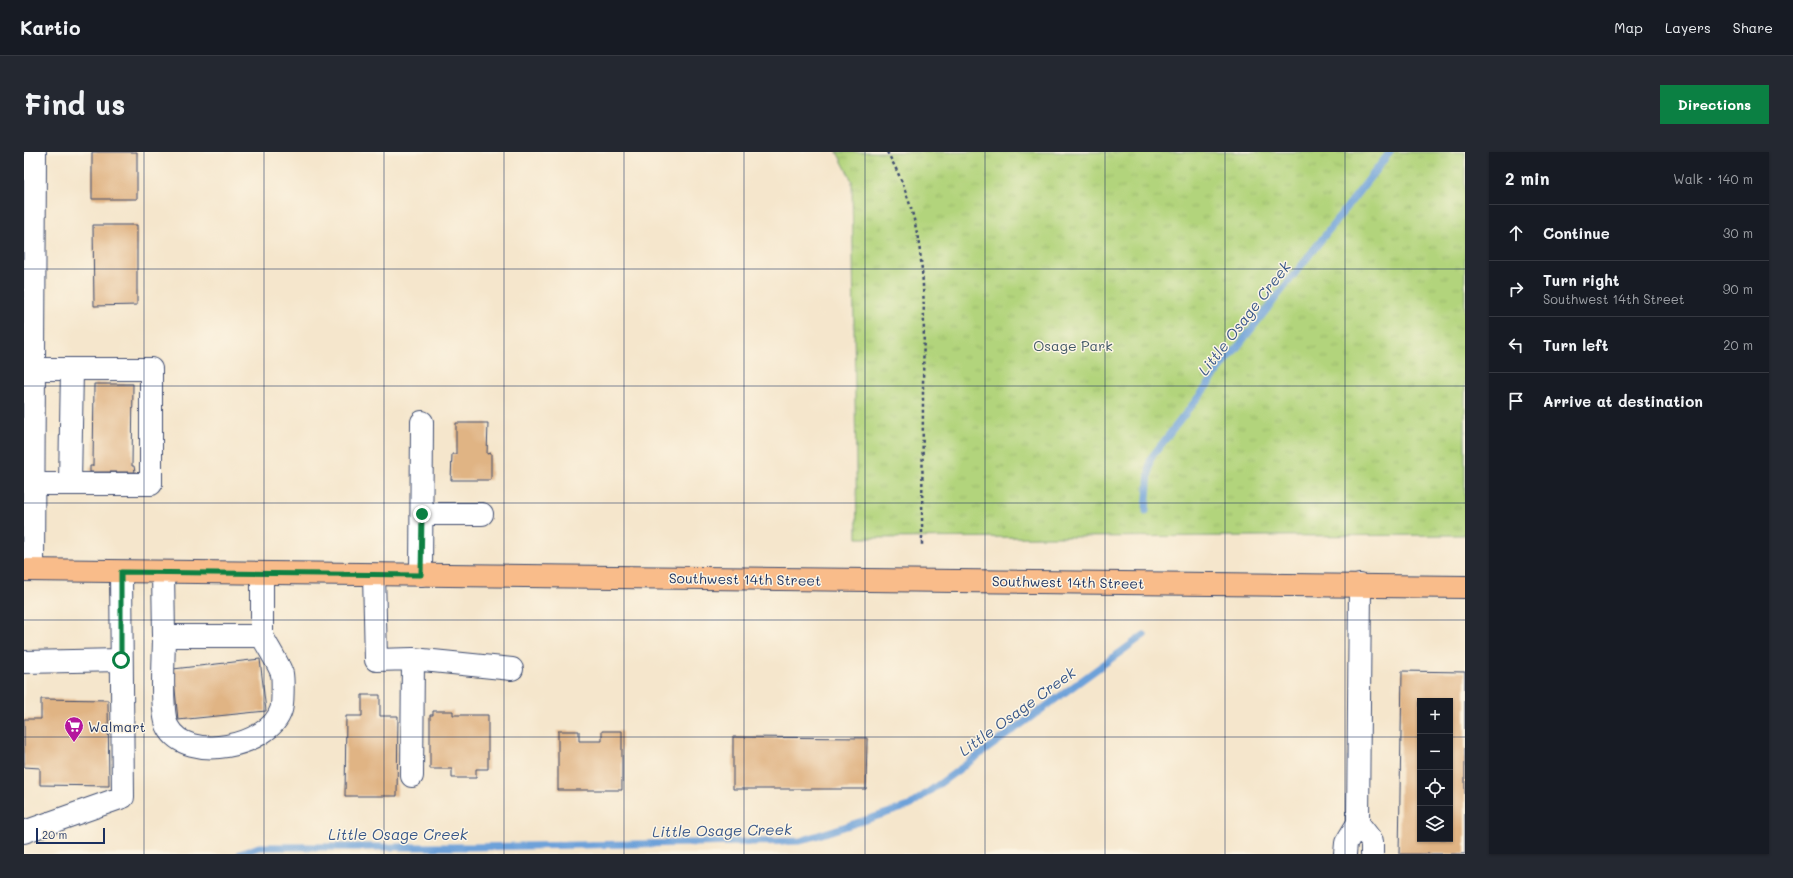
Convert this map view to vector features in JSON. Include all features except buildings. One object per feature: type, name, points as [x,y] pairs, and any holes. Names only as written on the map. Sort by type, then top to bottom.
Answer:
[{"type":"main road","name":"Southwest 14th Street","points":[[29,570],[1465,587]]},
{"type":"street","points":[[29,570],[34,484],[29,235],[35,152]]},
{"type":"street","points":[[31,360],[72,369],[151,369],[151,484],[34,484]]},
{"type":"street","points":[[70,484],[72,369]]},
{"type":"street","points":[[421,575],[422,422]]},
{"type":"street","points":[[422,514],[482,514]]},
{"type":"street","points":[[24,832],[123,797],[121,572]]},
{"type":"street","points":[[163,572],[164,706],[167,726],[172,733],[184,742],[203,748],[228,746],[249,740],[263,732],[274,722],[282,710],[282,674],[262,636],[262,573]]},
{"type":"street","points":[[374,574],[376,660],[413,659],[512,669]]},
{"type":"street","points":[[1345,854],[1346,843],[1358,824],[1360,585]]},
{"type":"street","points":[[164,636],[262,636]]},
{"type":"street","points":[[412,776],[413,659]]},
{"type":"street","points":[[24,662],[121,660]]},
{"type":"street","points":[[1358,824],[1372,841],[1372,854]]},
{"type":"path","points":[[887,152],[909,198],[919,235],[922,262],[924,367],[922,545]]},
{"type":"green space","name":"Osage Park","points":[[837,152],[1465,152],[1465,535],[857,538],[852,181]]},
{"type":"waterway","name":"Little Osage Creek","points":[[1146,511],[1150,459],[1390,152]]},
{"type":"waterway","name":"Little Osage Creek","points":[[240,854],[259,847],[472,847],[800,841],[909,806],[1144,635]]},
{"type":"place","name":"Walmart","points":[[74,743]]},
{"type":"route","points":[[121,660],[121,572],[421,575],[422,514]]}]
